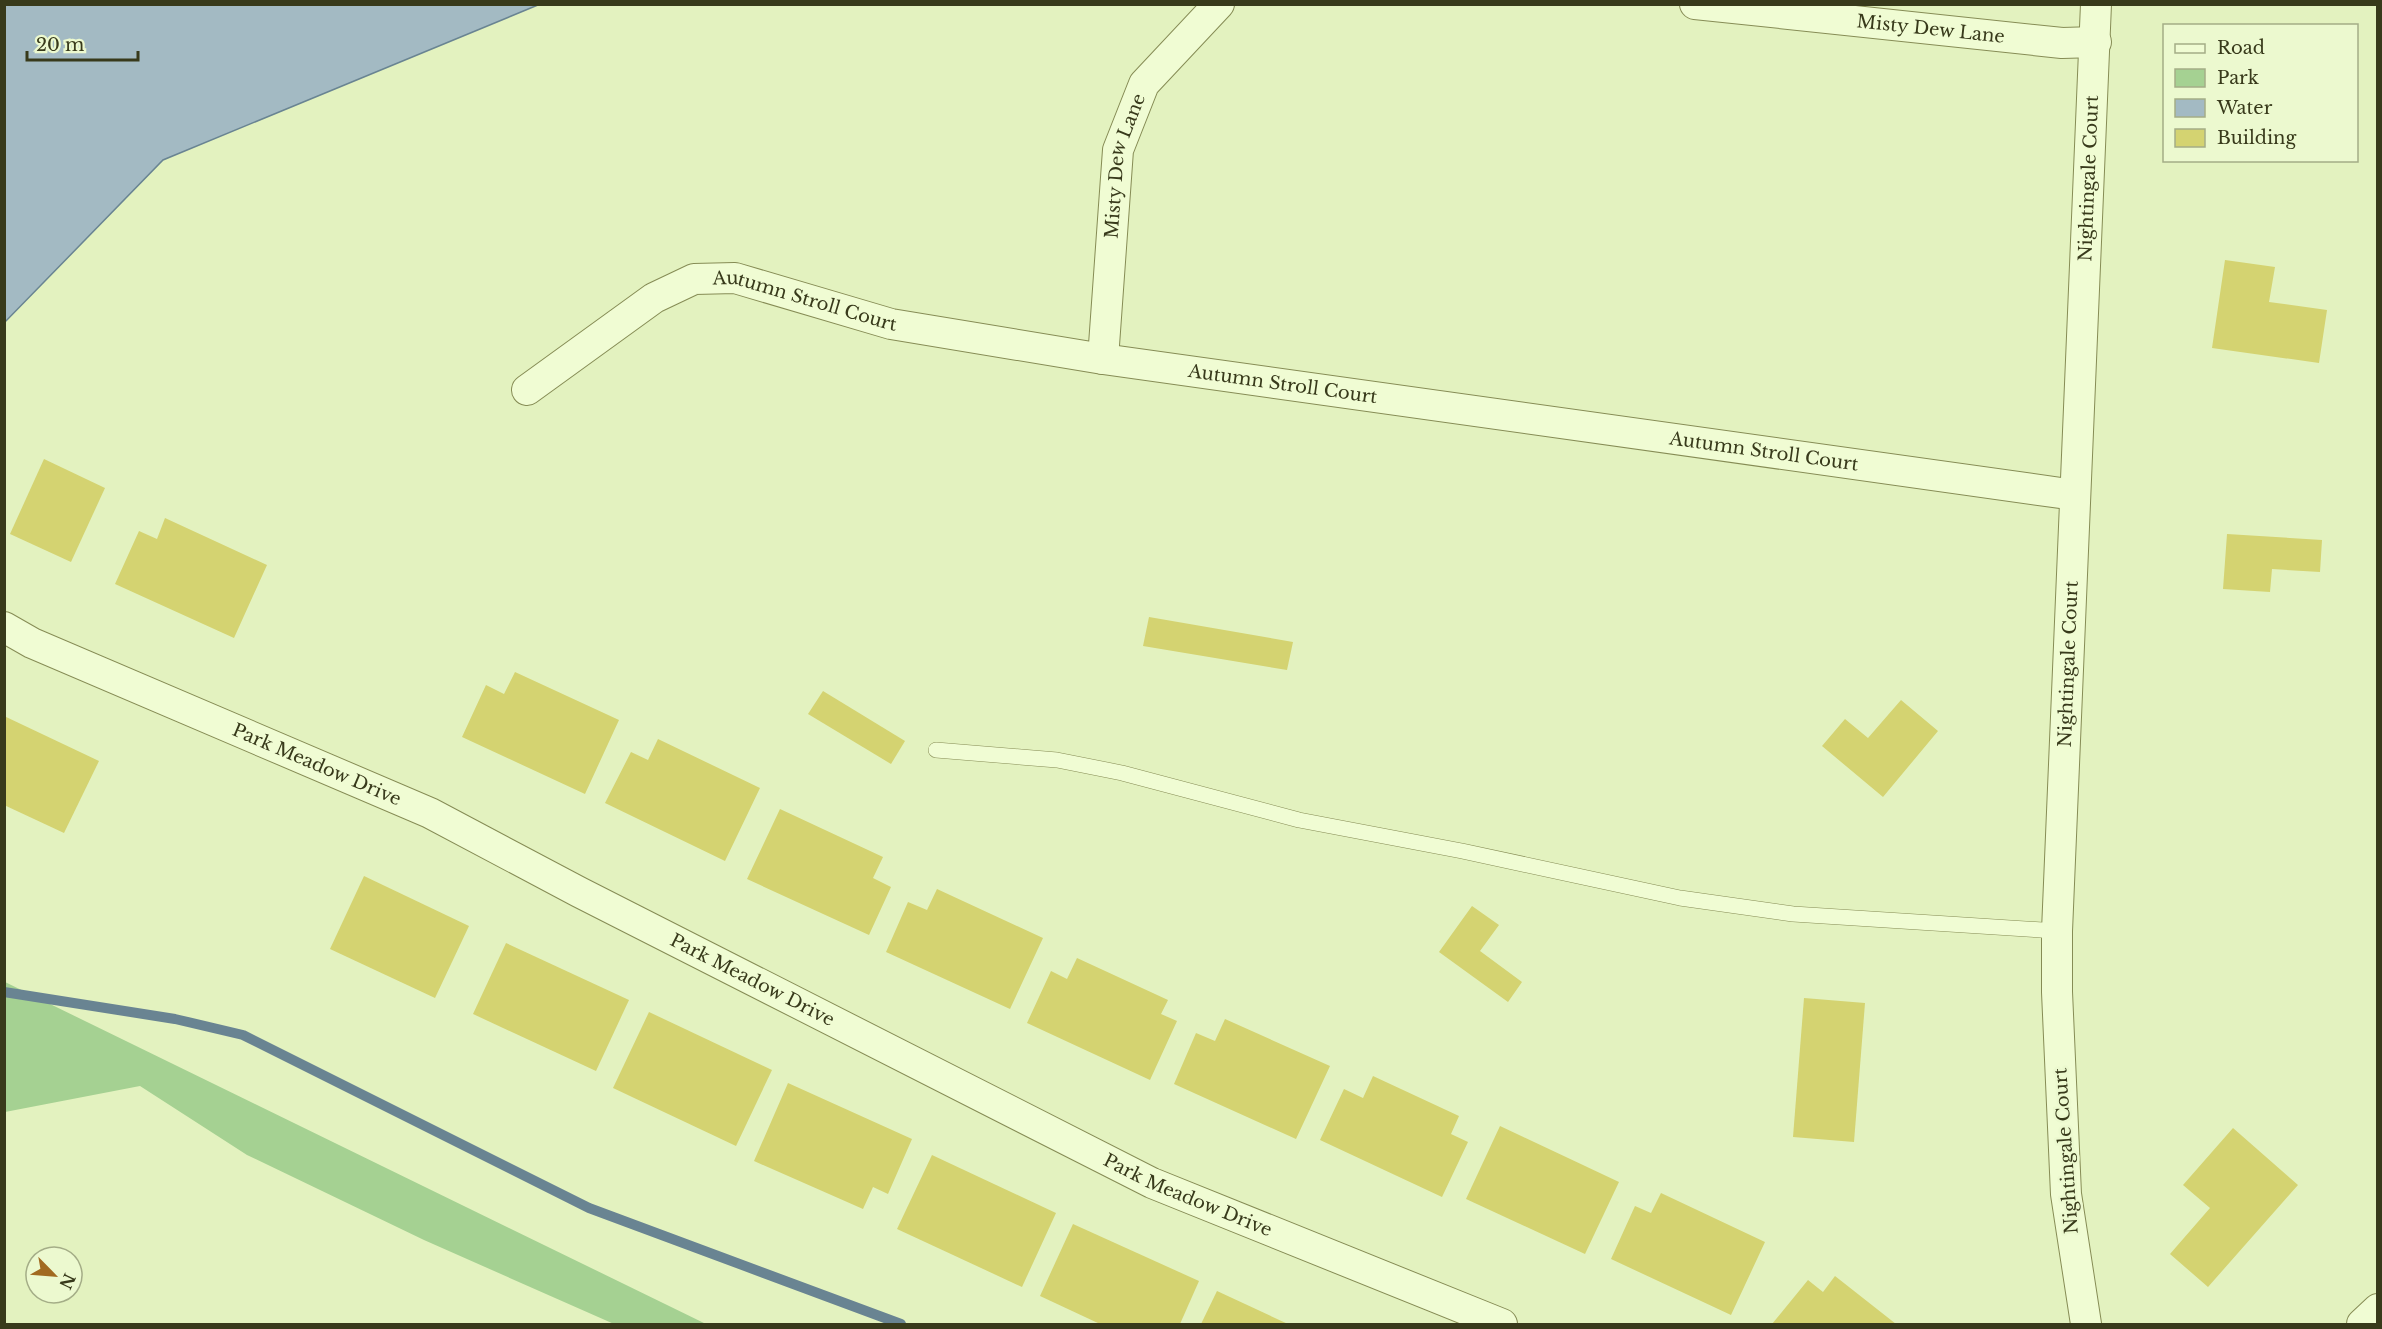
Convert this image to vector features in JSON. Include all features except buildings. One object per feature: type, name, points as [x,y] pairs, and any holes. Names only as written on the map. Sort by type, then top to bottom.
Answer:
[{"type":"street","name":"Misty Dew Lane","points":[[1102,359],[1118,150],[1144,84],[1219,4]]},
{"type":"street","name":"Misty Dew Lane","points":[[1695,4],[2062,43],[2096,42]]},
{"type":"street","name":"Nightingale Court","points":[[2086,1324],[2066,1194],[2057,992],[2057,931],[2096,4]]},
{"type":"street","name":"Autumn Stroll Court","points":[[527,390],[654,298],[694,279],[735,278],[891,324],[1102,359],[2075,495]]},
{"type":"street","name":"Park Meadow Drive","points":[[4,627],[32,643],[430,813],[579,892],[1152,1183],[1503,1324]]},
{"type":"street","points":[[2362,1324],[2378,1309]]},
{"type":"lane","points":[[936,750],[1057,760],[1122,773],[1299,820],[1462,850],[1680,898],[1793,914],[2057,931]]},
{"type":"green space","points":[[5,982],[706,1324],[614,1324],[424,1240],[247,1155],[140,1086],[5,1112]]},
{"type":"water","points":[[5,4],[538,5],[163,160],[5,322]]},
{"type":"waterway","points":[[4,992],[175,1019],[243,1035],[589,1208],[901,1324]]}]
